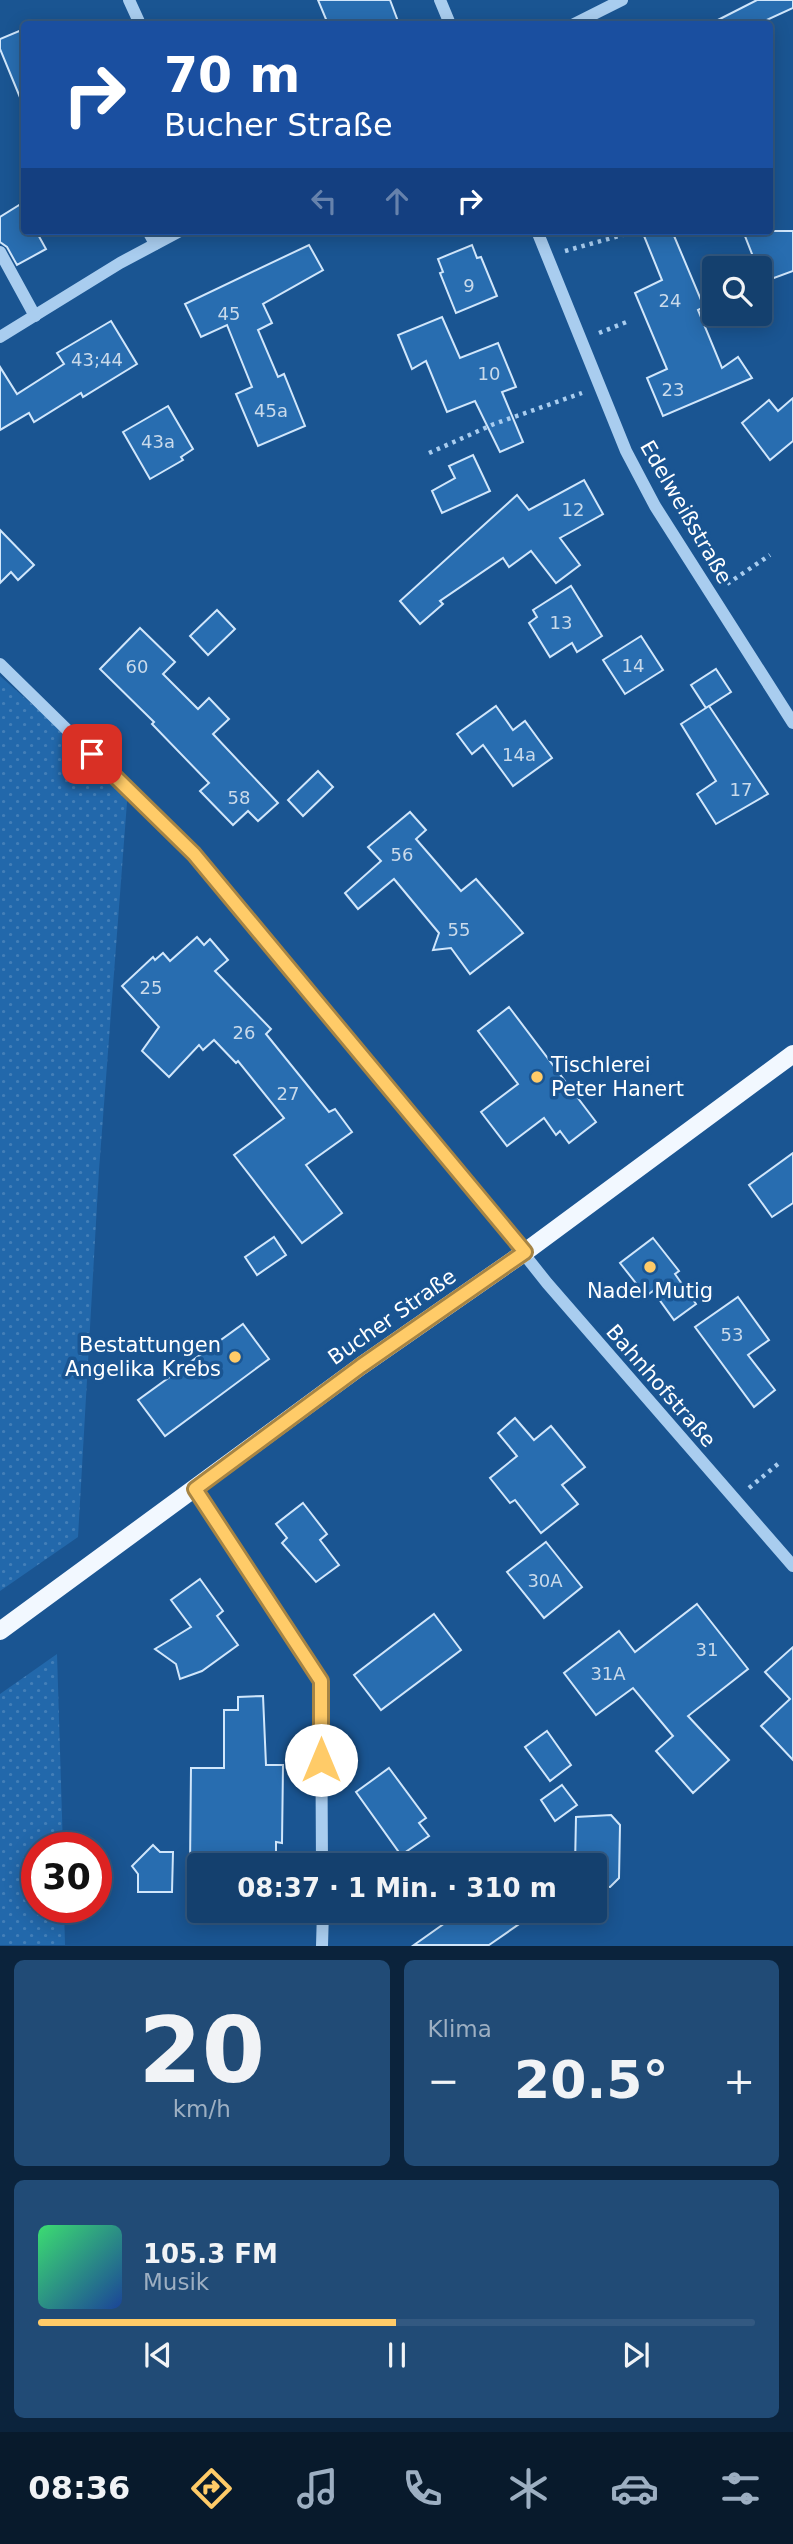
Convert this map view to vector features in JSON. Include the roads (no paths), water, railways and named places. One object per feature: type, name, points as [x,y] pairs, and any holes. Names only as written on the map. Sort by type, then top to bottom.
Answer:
[{"type":"main road","name":"Bucher Straße","points":[[0,1631],[361,1366],[525,1252],[793,1054]]},
{"type":"street","points":[[129,0],[139,21]]},
{"type":"street","points":[[440,0],[449,21]]},
{"type":"street","points":[[580,21],[622,0]]},
{"type":"street","points":[[150,235],[155,244]]},
{"type":"street","points":[[0,337],[172,235]]},
{"type":"street","name":"Edelweißstraße","points":[[539,235],[626,451],[655,506],[793,723]]},
{"type":"street","points":[[0,252],[34,316]]},
{"type":"street","name":"Bahnhofstraße","points":[[0,664],[194,854],[525,1252],[547,1283],[793,1566]]},
{"type":"street","points":[[195,1489],[321,1681],[322,1853]]},
{"type":"street","points":[[322,1945],[323,1923]]},
{"type":"place","name":"Tischlerei Peter Hanert","points":[[537,1077]]},
{"type":"place","name":"Nadel Mutig","points":[[650,1267]]},
{"type":"place","name":"Bestattungen Angelika Krebs","points":[[235,1357]]}]
